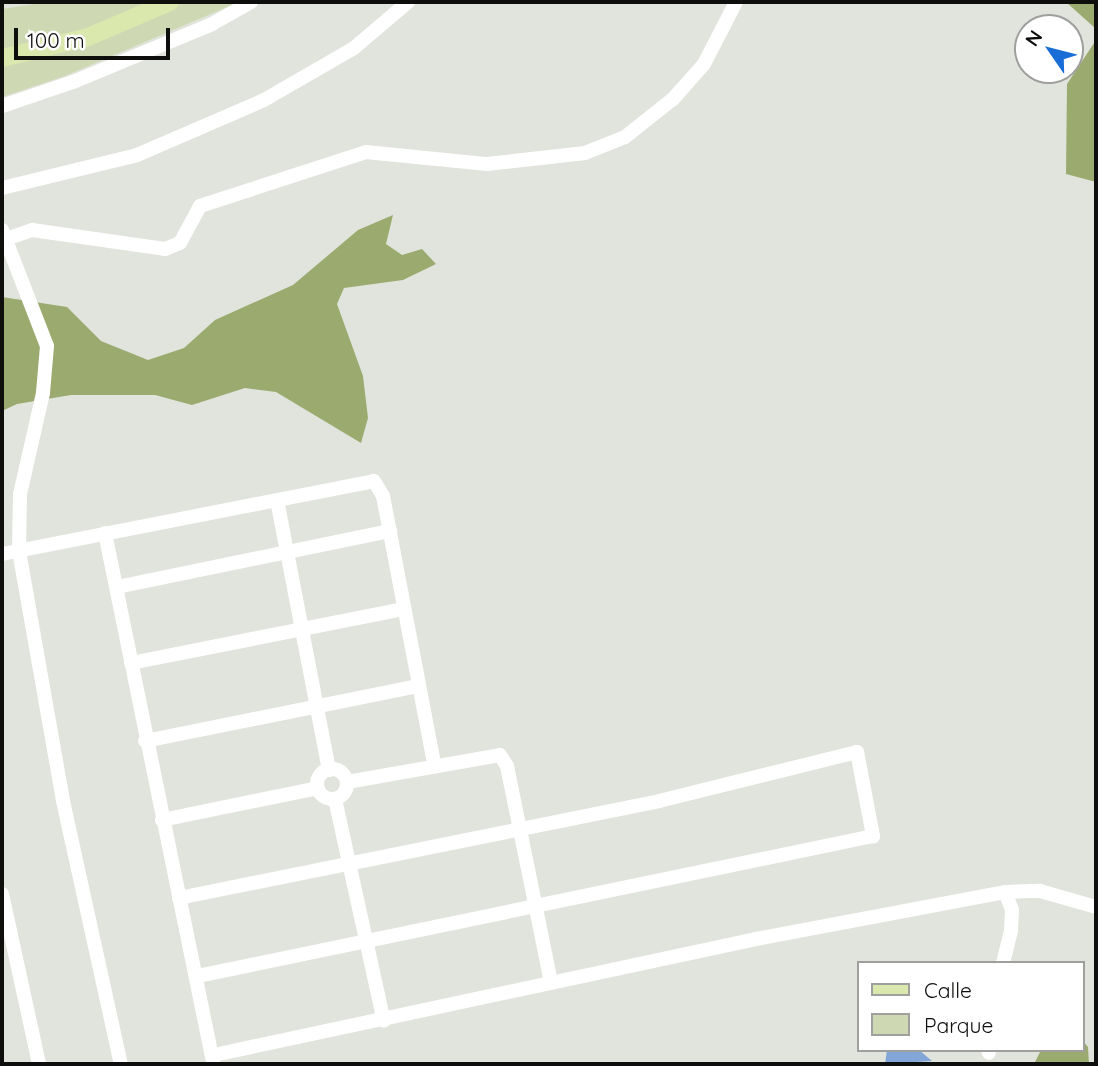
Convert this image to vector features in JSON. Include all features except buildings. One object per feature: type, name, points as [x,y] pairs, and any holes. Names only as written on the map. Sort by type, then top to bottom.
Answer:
[{"type":"main road","points":[[2,58],[88,37],[170,2]]},
{"type":"street","points":[[2,106],[73,82],[212,24],[251,2]]},
{"type":"street","points":[[2,188],[137,155],[264,100],[354,47],[408,2]]},
{"type":"street","points":[[121,1064],[63,801],[19,551],[18,514],[43,393],[47,346],[4,234],[32,230],[165,249],[180,243],[200,206],[366,152],[380,150],[428,160],[487,164],[585,153],[625,137],[673,99],[704,64],[736,2]]},
{"type":"street","points":[[2,554],[374,481],[381,488],[434,764]]},
{"type":"street","points":[[277,499],[329,770]]},
{"type":"street","points":[[117,587],[390,531]]},
{"type":"street","points":[[105,533],[145,741],[198,976],[213,1059],[551,983],[1005,892],[1040,891],[1096,907]]},
{"type":"street","points":[[131,663],[403,609]]},
{"type":"street","points":[[145,741],[419,686]]},
{"type":"street","points":[[179,898],[659,801],[857,752],[873,836],[198,976]]},
{"type":"street","points":[[346,782],[434,764],[500,755],[507,766],[551,983]]},
{"type":"street","points":[[329,770],[342,774],[346,782],[343,795],[335,799],[322,796],[317,788],[318,778],[329,770]]},
{"type":"street","points":[[162,820],[317,788]]},
{"type":"street","points":[[335,799],[384,1021]]},
{"type":"street","points":[[1004,961],[1012,930],[1012,910],[1005,892]]},
{"type":"street","points":[[2,894],[39,1064]]},
{"type":"green space","points":[[47,2],[239,2],[65,76],[2,97],[2,9]]},
{"type":"green space","points":[[1066,2],[1096,2],[1096,29],[1084,18],[1084,14],[1079,14]]},
{"type":"green space","points":[[1096,40],[1096,182],[1066,174],[1067,84],[1084,84],[1084,58]]},
{"type":"green space","points":[[393,215],[386,244],[402,255],[422,249],[436,264],[403,280],[344,288],[337,304],[363,376],[368,418],[361,443],[276,392],[245,388],[192,405],[155,395],[71,395],[17,404],[2,411],[2,297],[67,307],[101,341],[148,360],[184,348],[215,320],[293,285],[358,230]]},
{"type":"green space","points":[[1084,1042],[1088,1047],[1089,1064],[1034,1064],[1040,1052],[1084,1052]]},
{"type":"water","points":[[887,1052],[921,1052],[932,1061],[885,1064]]}]
